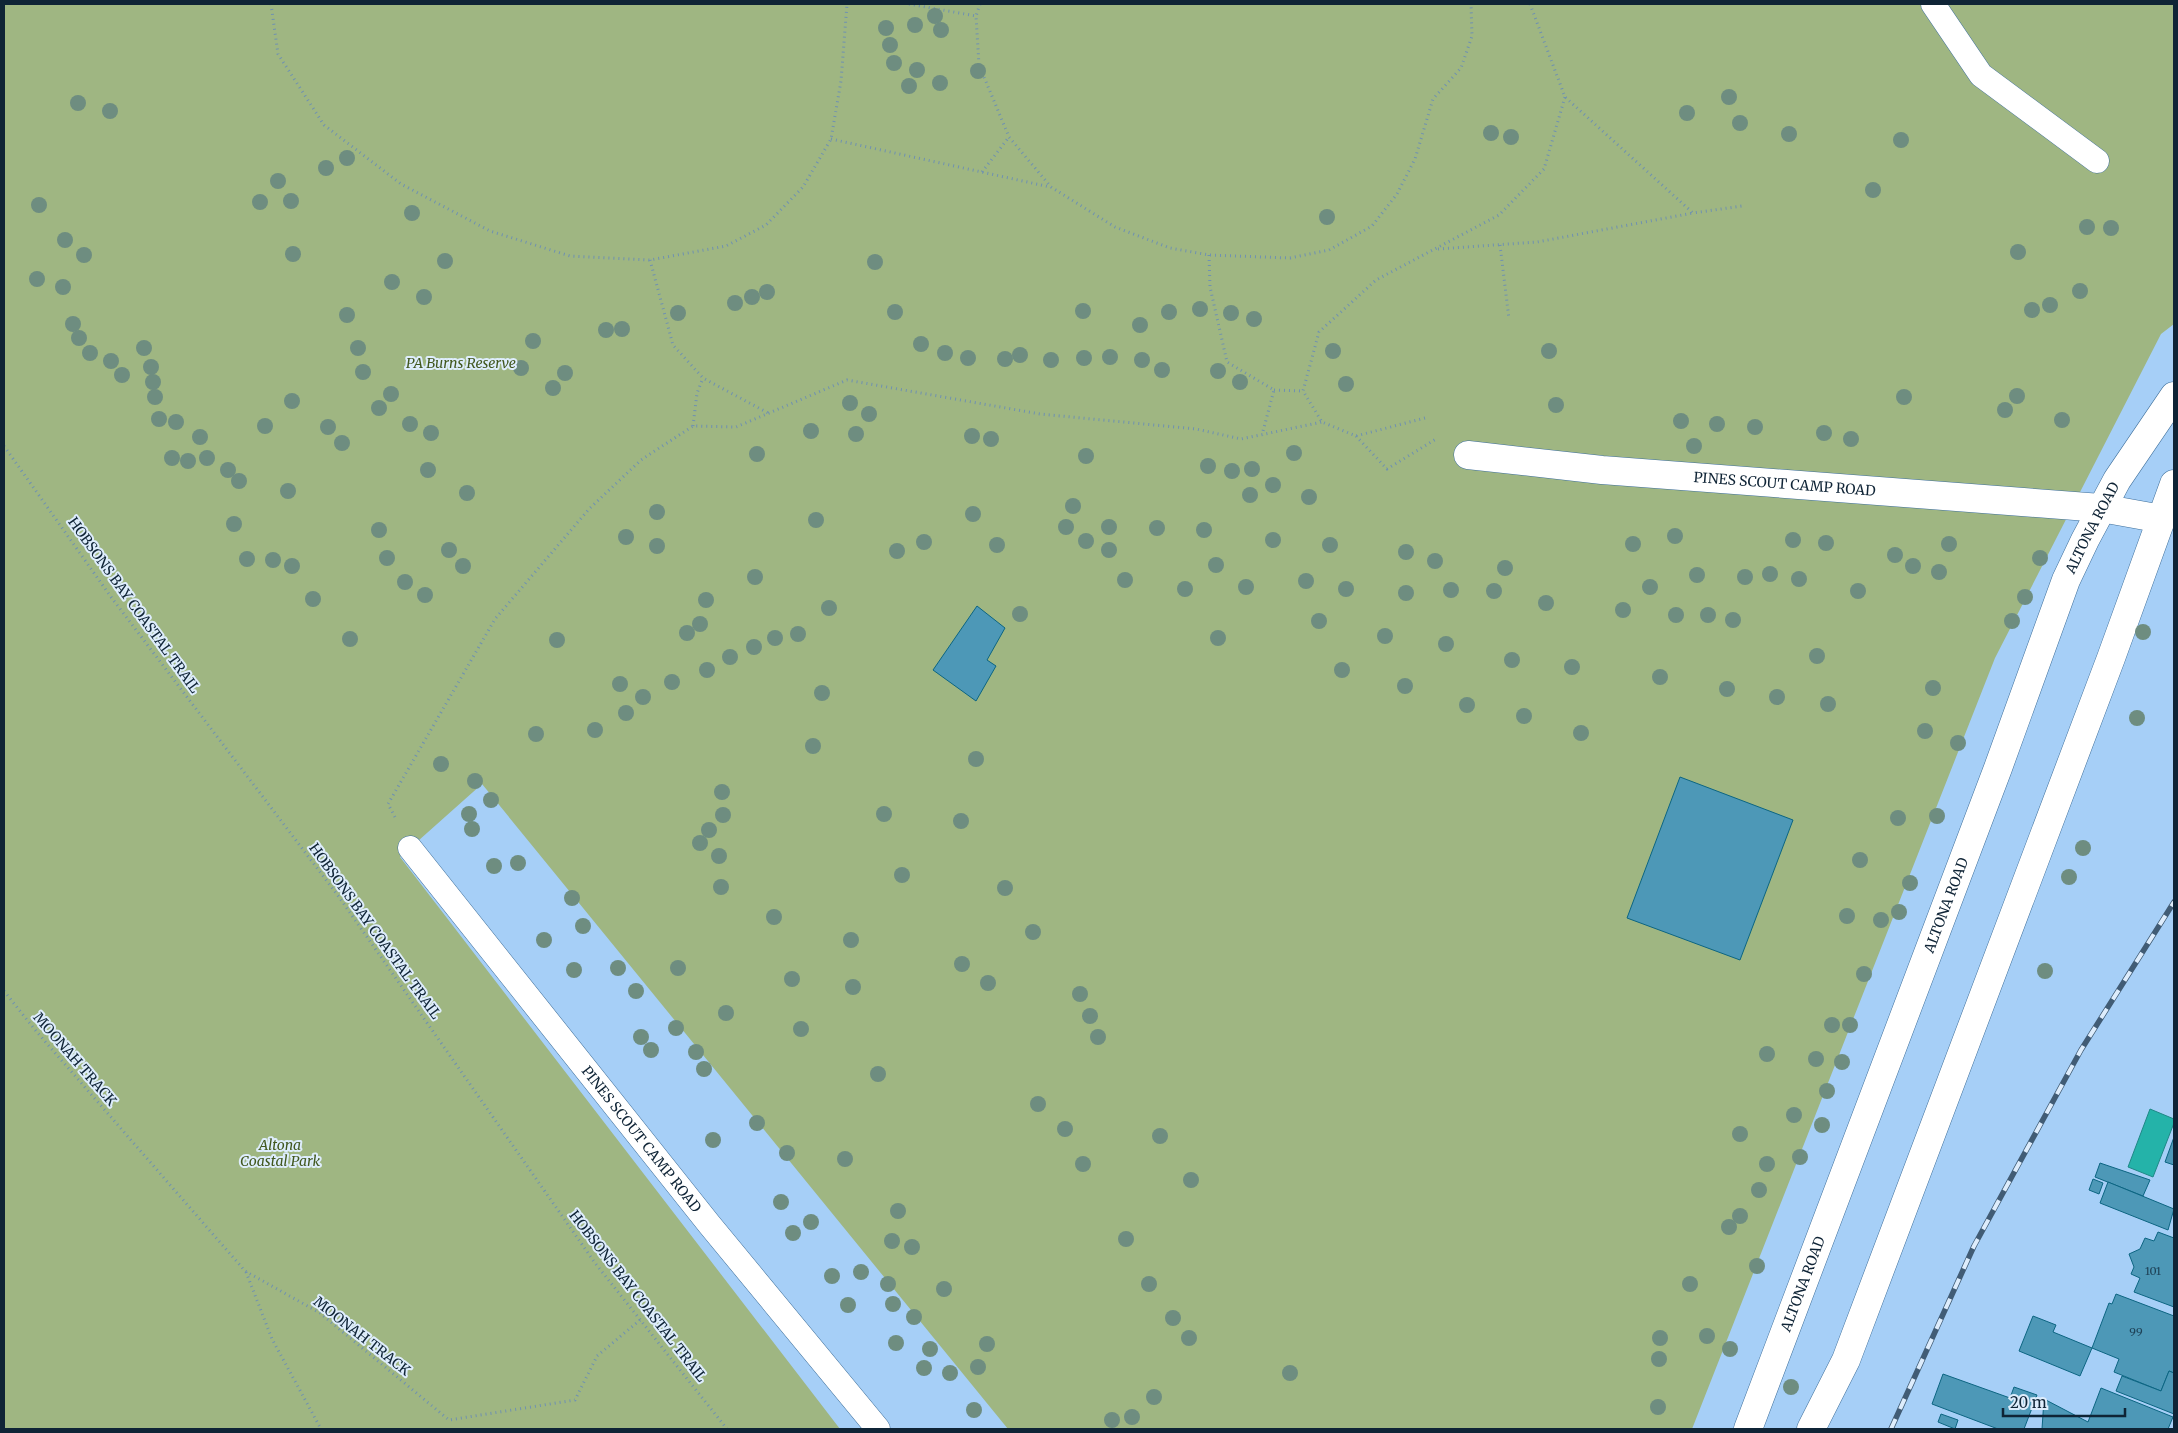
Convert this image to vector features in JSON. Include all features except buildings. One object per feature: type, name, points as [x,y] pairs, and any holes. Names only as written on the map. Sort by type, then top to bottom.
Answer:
[{"type":"street","name":"ALTONA ROAD","points":[[1748,1429],[1998,768],[2051,619],[2077,556],[2101,508],[2117,480],[2174,396]]},
{"type":"street","name":"PINES SCOUT CAMP ROAD","points":[[1468,455],[1602,470],[2101,508],[2162,519]]},
{"type":"street","points":[[1811,1429],[1849,1351],[2111,658],[2174,484]]},
{"type":"lane","points":[[1933,4],[1982,75],[2097,161]]},
{"type":"lane","name":"PINES SCOUT CAMP ROAD","points":[[410,848],[709,1224],[878,1429]]},
{"type":"path","points":[[272,4],[278,54],[324,125],[400,184],[490,231],[570,256],[650,260],[726,246],[766,225],[803,187],[831,139],[841,80],[848,4]]},
{"type":"path","points":[[909,4],[976,16]]},
{"type":"path","points":[[980,4],[976,16],[979,65],[1009,137],[1051,188]]},
{"type":"path","points":[[831,139],[1051,188],[1115,227],[1170,248],[1209,255],[1290,258],[1329,250],[1372,226],[1398,194],[1415,159],[1433,99],[1461,68],[1472,36],[1472,4]]},
{"type":"path","points":[[1530,4],[1565,97],[1693,213]]},
{"type":"path","points":[[1322,422],[1303,391],[1319,332],[1376,280],[1499,215],[1544,168],[1565,97]]},
{"type":"path","points":[[982,172],[1009,137]]},
{"type":"path","points":[[1434,249],[1537,242],[1693,213],[1742,206]]},
{"type":"path","points":[[1500,245],[1509,319]]},
{"type":"path","points":[[1209,255],[1210,287],[1227,362],[1274,390],[1303,391]]},
{"type":"path","points":[[650,260],[673,345],[703,378],[768,413]]},
{"type":"path","points":[[693,426],[697,393],[703,378]]},
{"type":"path","points":[[410,848],[388,804],[495,619],[589,508],[641,460],[693,426],[736,427],[846,380],[1040,414],[1196,430],[1241,439],[1322,422],[1356,436],[1387,469],[1444,434]]},
{"type":"path","points":[[1262,435],[1274,390]]},
{"type":"path","points":[[1356,436],[1425,418]]},
{"type":"path","name":"HOBSONS BAY COASTAL TRAIL","points":[[4,446],[111,597],[339,897],[595,1263],[727,1429]]},
{"type":"path","name":"MOONAH TRACK","points":[[4,991],[36,1031],[245,1272],[320,1313],[449,1420],[575,1400],[597,1356],[640,1320]]},
{"type":"path","points":[[245,1272],[272,1338],[321,1429]]},
{"type":"green space","points":[[4,4],[2174,4],[2174,324],[2161,334],[1995,658],[1692,1429],[1008,1429],[482,784],[400,857],[840,1429],[4,1429]]},
{"type":"shaded area","points":[[2150,1109],[2174,1119],[2153,1177],[2128,1167]]},
{"type":"railway","points":[[1891,1429],[1974,1246],[2081,1050],[2174,902]]},
{"type":"park label","name":"PA Burns Reserve","points":[[461,363]]},
{"type":"park label","name":"Altona Coastal Park","points":[[280,1154]]}]
